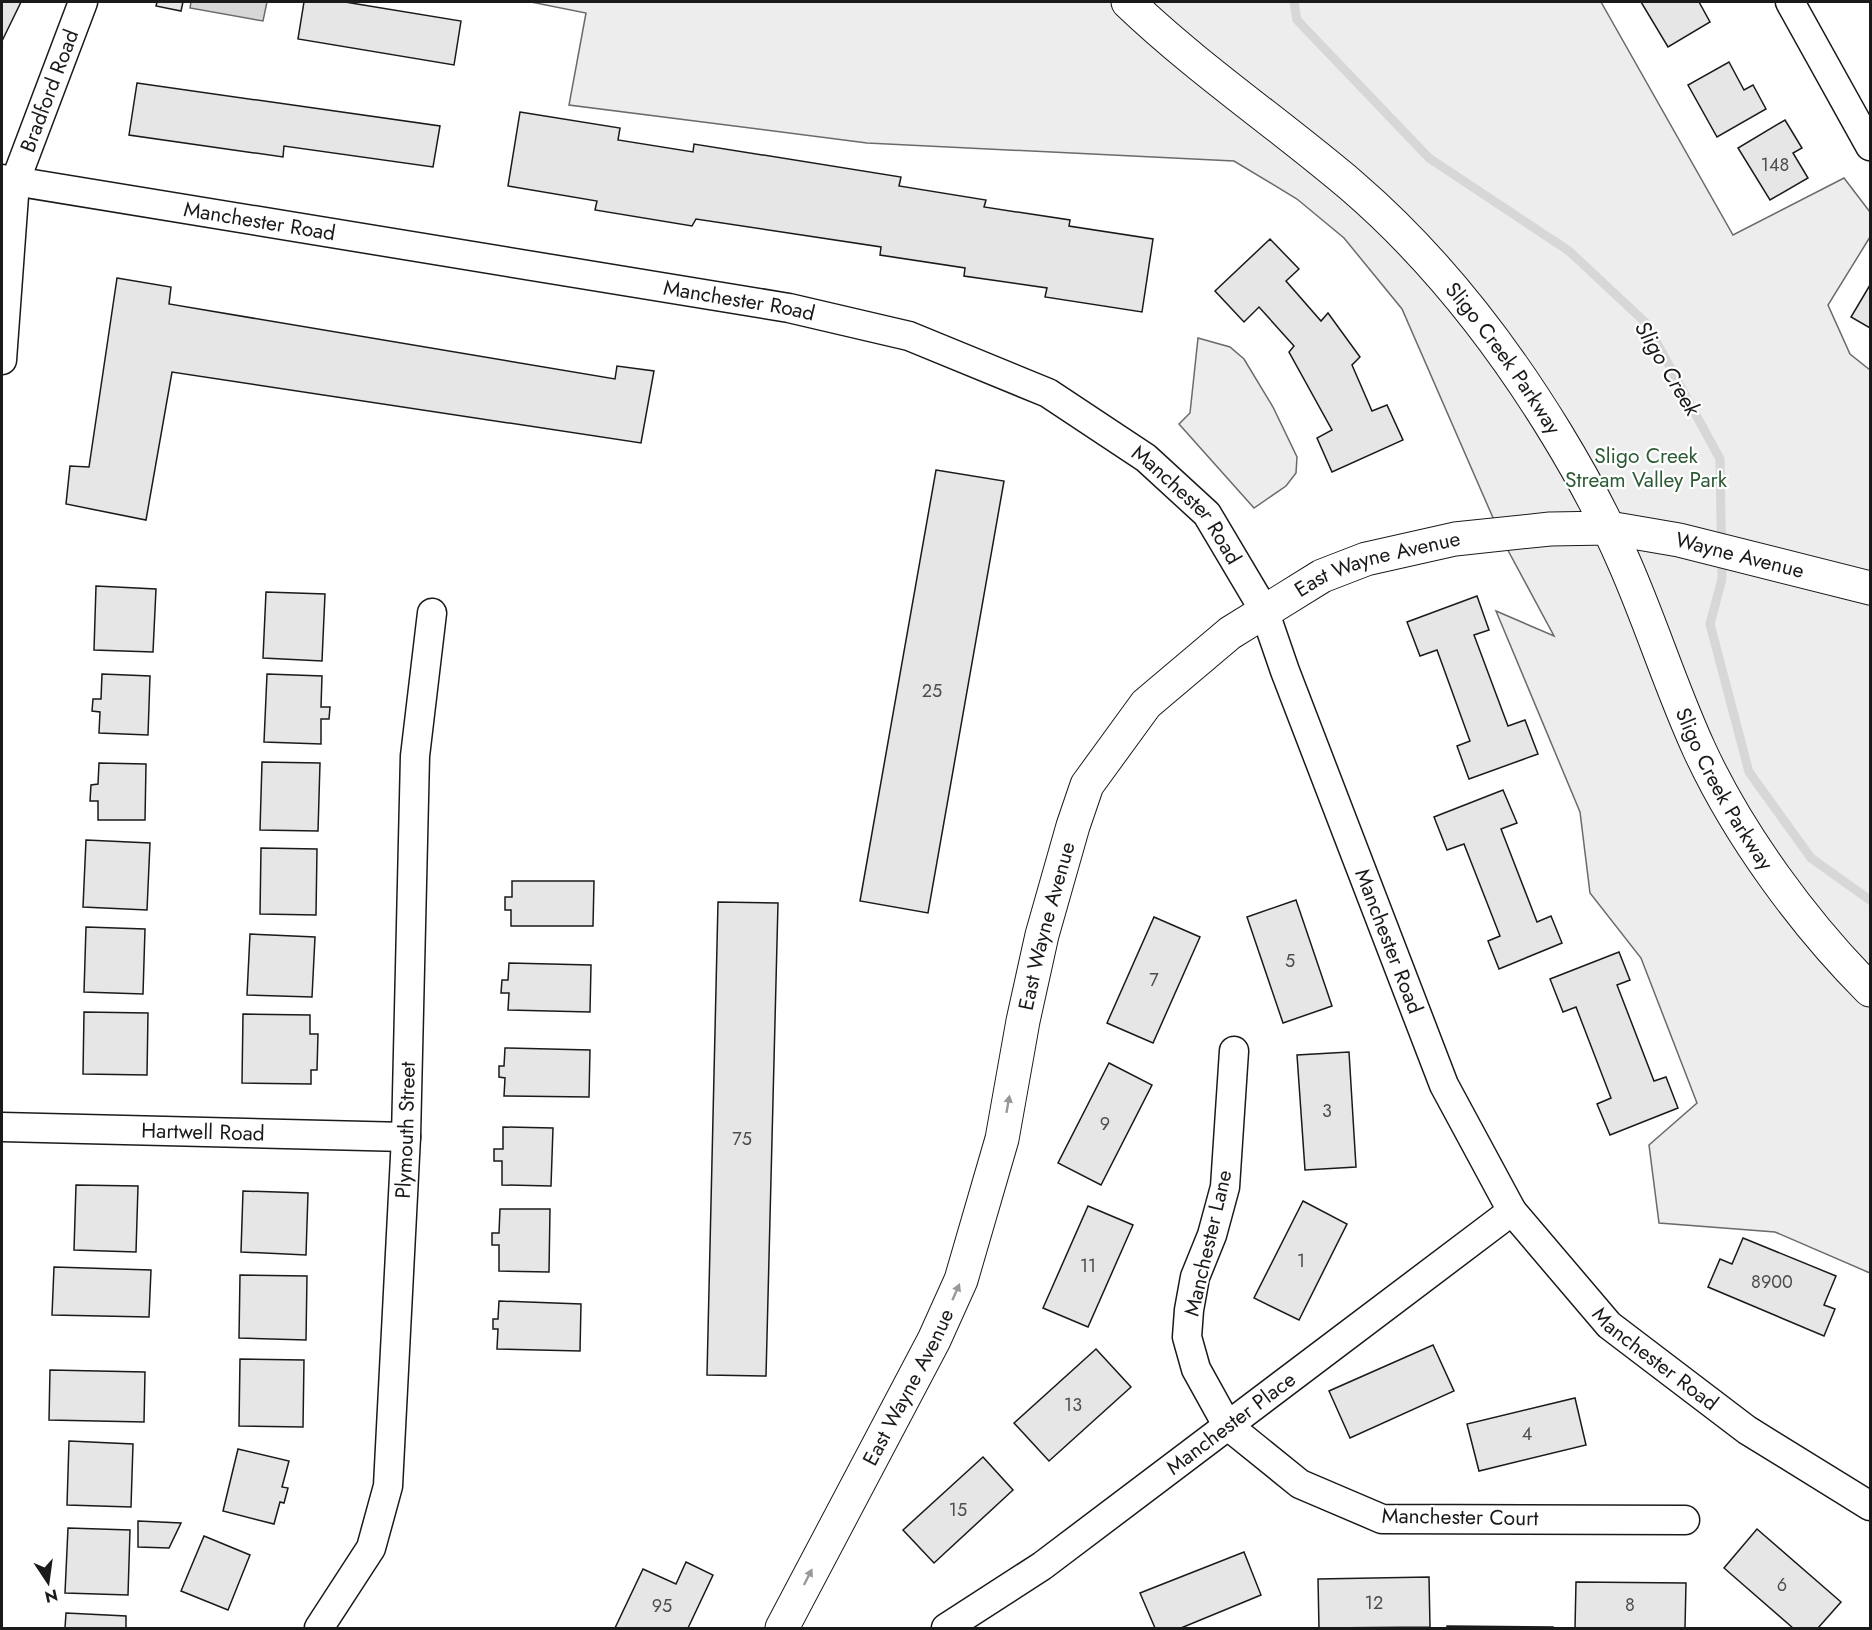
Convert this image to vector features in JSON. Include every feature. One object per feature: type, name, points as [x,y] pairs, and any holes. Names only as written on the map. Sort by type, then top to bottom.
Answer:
[{"type":"street","name":"Bradford Road","points":[[2,360],[8,181],[83,2]]},
{"type":"street","name":"Sligo Creek Parkway","points":[[1128,2],[1166,38],[1353,187],[1422,253],[1518,375],[1557,434],[1609,528],[1700,750],[1742,827],[1794,902],[1870,990]]},
{"type":"street","points":[[1790,2],[1870,146]]},
{"type":"street","name":"Manchester Road","points":[[8,181],[789,308],[909,336],[1048,393],[1146,458],[1207,514],[1264,610],[1443,1085],[1512,1211],[1609,1325],[1747,1430],[1870,1506]]},
{"type":"street","name":"Wayne Avenue","points":[[1609,528],[1679,540],[1862,586]]},
{"type":"street","name":"East Wayne Avenue","points":[[782,1629],[934,1340],[961,1280],[978,1228],[1002,1139],[1028,999],[1052,895],[1087,785],[1146,704],[1230,633],[1264,610],[1322,576],[1366,559],[1455,539],[1550,529],[1609,528]]},
{"type":"street","name":"Plymouth Street","points":[[319,1629],[371,1548],[388,1486],[406,1137],[415,756],[432,613]]},
{"type":"street","name":"Manchester Lane","points":[[1227,1425],[1196,1369],[1187,1337],[1195,1277],[1212,1235],[1225,1187],[1234,1051]]},
{"type":"street","name":"Hartwell Road","points":[[2,1127],[406,1137]]},
{"type":"street","name":"Manchester Place","points":[[946,1629],[1041,1566],[1512,1211]]},
{"type":"street","name":"Manchester Court","points":[[1227,1425],[1300,1484],[1382,1519],[1685,1520]]},
{"type":"shaded area","points":[[191,2],[267,2],[263,21],[190,8]]},
{"type":"shaded area","name":"Sligo Creek Stream Valley Park","points":[[531,2],[1601,2],[1733,235],[1844,178],[1870,212],[1870,237],[1828,305],[1850,354],[1870,370],[1870,1273],[1775,1232],[1659,1223],[1649,1145],[1697,1103],[1641,958],[1590,893],[1580,812],[1496,611],[1554,636],[1504,543],[1402,309],[1344,238],[1297,199],[1234,161],[867,143],[569,105],[586,13]]},
{"type":"shaded area","points":[[1198,338],[1230,347],[1244,359],[1273,407],[1297,457],[1296,473],[1286,486],[1254,508],[1179,424],[1190,413]]},
{"type":"building","points":[[2,2],[21,2],[2,41]]},
{"type":"building","points":[[157,2],[183,2],[181,11],[156,6]]},
{"type":"building","points":[[304,2],[345,2],[461,21],[454,65],[298,39]]},
{"type":"building","points":[[1641,2],[1699,2],[1710,22],[1668,47]]},
{"type":"building","points":[[1729,62],[1744,90],[1753,85],[1766,109],[1717,137],[1688,85]]},
{"type":"building","points":[[137,83],[440,126],[433,167],[284,146],[283,157],[129,135]]},
{"type":"building","points":[[520,112],[620,128],[618,140],[693,152],[694,144],[901,177],[899,186],[986,200],[984,207],[1070,220],[1069,226],[1153,239],[1142,312],[1045,297],[1047,288],[964,276],[965,268],[880,255],[881,247],[696,219],[692,226],[595,210],[597,201],[508,186]]},
{"type":"building","points":[[1785,120],[1802,148],[1793,153],[1808,178],[1770,200],[1738,148]]},
{"type":"building","points":[[1270,239],[1299,269],[1286,281],[1321,321],[1328,313],[1360,357],[1352,365],[1372,411],[1387,405],[1403,440],[1332,472],[1317,438],[1332,430],[1289,352],[1294,346],[1259,307],[1244,322],[1215,291]]},
{"type":"building","points":[[117,278],[171,287],[169,304],[615,379],[617,366],[654,371],[641,443],[172,372],[146,520],[66,504],[70,466],[89,467]]},
{"type":"building","points":[[1870,285],[1870,328],[1851,317]]},
{"type":"building","points":[[936,470],[1004,481],[928,913],[860,901]]},
{"type":"building","points":[[96,586],[156,589],[153,652],[94,650]]},
{"type":"building","points":[[266,592],[325,594],[322,661],[263,658]]},
{"type":"building","points":[[1477,596],[1489,630],[1474,635],[1508,726],[1525,720],[1538,754],[1469,779],[1457,746],[1470,741],[1437,650],[1420,656],[1407,622]]},
{"type":"building","points":[[102,674],[150,676],[148,735],[99,733],[100,712],[92,711],[93,699],[101,699]]},
{"type":"building","points":[[267,674],[322,676],[321,707],[330,707],[329,719],[321,719],[321,744],[264,742]]},
{"type":"building","points":[[262,762],[320,763],[318,831],[260,830]]},
{"type":"building","points":[[99,763],[146,764],[145,820],[98,820],[98,801],[90,801],[91,785],[98,784]]},
{"type":"building","points":[[1503,790],[1517,823],[1501,829],[1537,922],[1551,916],[1562,943],[1499,969],[1488,941],[1500,936],[1464,844],[1447,850],[1434,817]]},
{"type":"building","points":[[86,840],[150,843],[147,910],[83,907]]},
{"type":"building","points":[[261,848],[317,849],[316,915],[260,914]]},
{"type":"building","points":[[512,881],[594,881],[593,926],[511,926],[511,910],[505,910],[505,897],[512,897]]},
{"type":"building","points":[[1296,900],[1332,1006],[1283,1023],[1247,917]]},
{"type":"building","points":[[718,902],[778,903],[766,1376],[707,1375]]},
{"type":"building","points":[[1154,917],[1200,937],[1153,1043],[1107,1023]]},
{"type":"building","points":[[86,927],[145,929],[143,994],[84,992]]},
{"type":"building","points":[[250,934],[315,937],[312,997],[247,995]]},
{"type":"building","points":[[1619,952],[1630,980],[1617,985],[1654,1081],[1666,1077],[1678,1108],[1610,1135],[1597,1104],[1611,1098],[1576,1007],[1563,1012],[1550,979]]},
{"type":"building","points":[[509,963],[591,965],[590,1012],[508,1010],[509,993],[501,993],[502,980],[508,980]]},
{"type":"building","points":[[84,1012],[148,1013],[147,1075],[83,1074]]},
{"type":"building","points":[[243,1014],[310,1015],[310,1034],[318,1034],[317,1070],[311,1070],[311,1084],[242,1083]]},
{"type":"building","points":[[505,1048],[590,1050],[589,1097],[504,1096],[505,1078],[499,1077],[499,1066],[504,1066]]},
{"type":"building","points":[[1349,1052],[1356,1167],[1305,1170],[1297,1055]]},
{"type":"building","points":[[1109,1063],[1152,1085],[1101,1185],[1058,1163]]},
{"type":"building","points":[[503,1127],[553,1128],[551,1186],[502,1185],[502,1161],[494,1161],[494,1149],[503,1149]]},
{"type":"building","points":[[76,1185],[138,1186],[136,1252],[74,1250]]},
{"type":"building","points":[[243,1191],[308,1193],[306,1255],[241,1252]]},
{"type":"building","points":[[1303,1201],[1347,1224],[1299,1320],[1254,1298]]},
{"type":"building","points":[[1088,1206],[1133,1225],[1088,1327],[1043,1308]]},
{"type":"building","points":[[500,1209],[550,1209],[549,1272],[499,1271],[499,1245],[492,1245],[492,1233],[499,1233]]},
{"type":"building","points":[[1743,1238],[1836,1276],[1824,1305],[1835,1309],[1824,1336],[1708,1287],[1720,1259],[1732,1264]]},
{"type":"building","points":[[54,1267],[151,1270],[149,1317],[52,1315]]},
{"type":"building","points":[[240,1275],[307,1276],[306,1340],[239,1338]]},
{"type":"building","points":[[499,1301],[581,1304],[580,1351],[497,1349],[498,1329],[493,1329],[493,1319],[498,1319]]},
{"type":"building","points":[[1433,1345],[1454,1391],[1350,1438],[1329,1391]]},
{"type":"building","points":[[1096,1349],[1131,1387],[1049,1461],[1014,1423]]},
{"type":"building","points":[[240,1359],[304,1360],[303,1427],[239,1426]]},
{"type":"building","points":[[50,1370],[145,1372],[144,1422],[49,1420]]},
{"type":"building","points":[[1575,1398],[1586,1445],[1479,1471],[1467,1424]]},
{"type":"building","points":[[69,1441],[133,1444],[131,1507],[67,1505]]},
{"type":"building","points":[[238,1449],[289,1461],[282,1487],[288,1488],[284,1503],[280,1502],[274,1524],[223,1511]]},
{"type":"building","points":[[983,1457],[1013,1490],[934,1563],[903,1530]]},
{"type":"building","points":[[138,1521],[181,1523],[169,1548],[138,1547]]},
{"type":"building","points":[[68,1528],[130,1530],[128,1595],[65,1593]]},
{"type":"building","points":[[1757,1529],[1841,1602],[1818,1628],[1793,1628],[1724,1568]]},
{"type":"building","points":[[204,1536],[250,1555],[228,1610],[181,1591]]},
{"type":"building","points":[[1244,1552],[1261,1595],[1181,1628],[1155,1628],[1140,1593]]},
{"type":"building","points":[[686,1562],[713,1575],[688,1628],[615,1628],[643,1569],[676,1584]]},
{"type":"building","points":[[1429,1577],[1430,1627],[1319,1628],[1318,1579]]},
{"type":"building","points":[[1576,1582],[1686,1583],[1685,1628],[1575,1628]]},
{"type":"building","points":[[66,1613],[126,1616],[126,1628],[65,1628]]},
{"type":"building","points":[[1447,1626],[1553,1627],[1553,1628],[1447,1628]]},
{"type":"waterway","name":"Sligo Creek","points":[[1294,2],[1297,20],[1429,158],[1569,251],[1646,323],[1720,459],[1722,579],[1710,624],[1749,772],[1811,858],[1870,900]]}]
